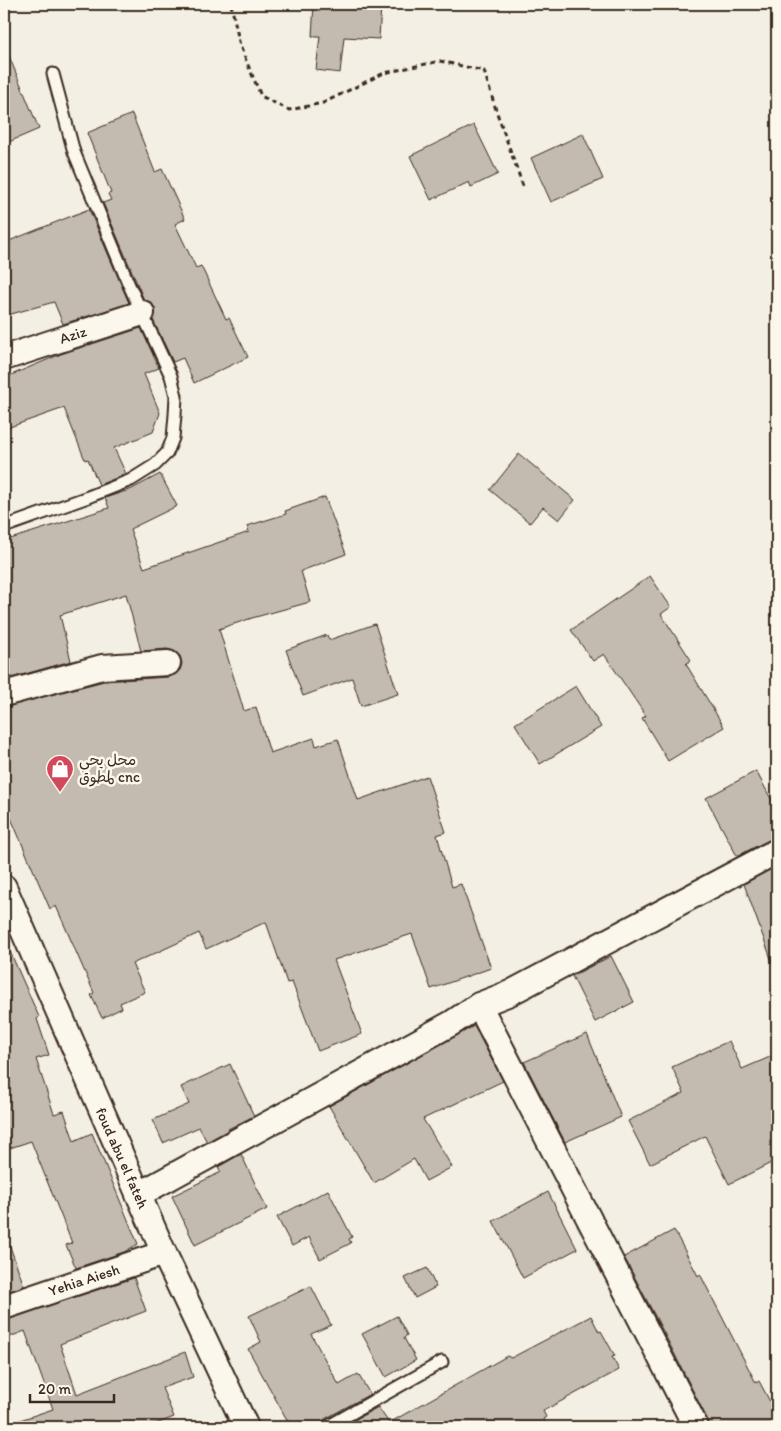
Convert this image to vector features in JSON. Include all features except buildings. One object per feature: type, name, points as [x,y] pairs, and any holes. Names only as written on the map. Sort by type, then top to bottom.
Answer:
[{"type":"street","name":"Aziz","points":[[4,358],[142,312]]},
{"type":"street","points":[[4,694],[102,667],[168,663]]},
{"type":"street","points":[[138,1195],[452,1023],[479,1005],[510,992],[777,851]]},
{"type":"street","name":"foud abu el fateh","points":[[5,891],[164,1253],[246,1427]]},
{"type":"street","points":[[479,1005],[696,1427]]},
{"type":"street","name":"Yehia Aiesh","points":[[4,1307],[164,1253]]},
{"type":"lane","points":[[4,527],[88,498],[131,480],[155,466],[167,453],[173,438],[176,396],[171,376],[129,285],[74,152],[53,74]]},
{"type":"lane","points":[[327,1427],[442,1362]]},
{"type":"path","points":[[231,4],[240,46],[261,96],[290,110],[323,103],[384,73],[440,62],[484,71],[524,189]]},
{"type":"place","name":"محل يحي لمطوق cnc","points":[[60,793]]}]
